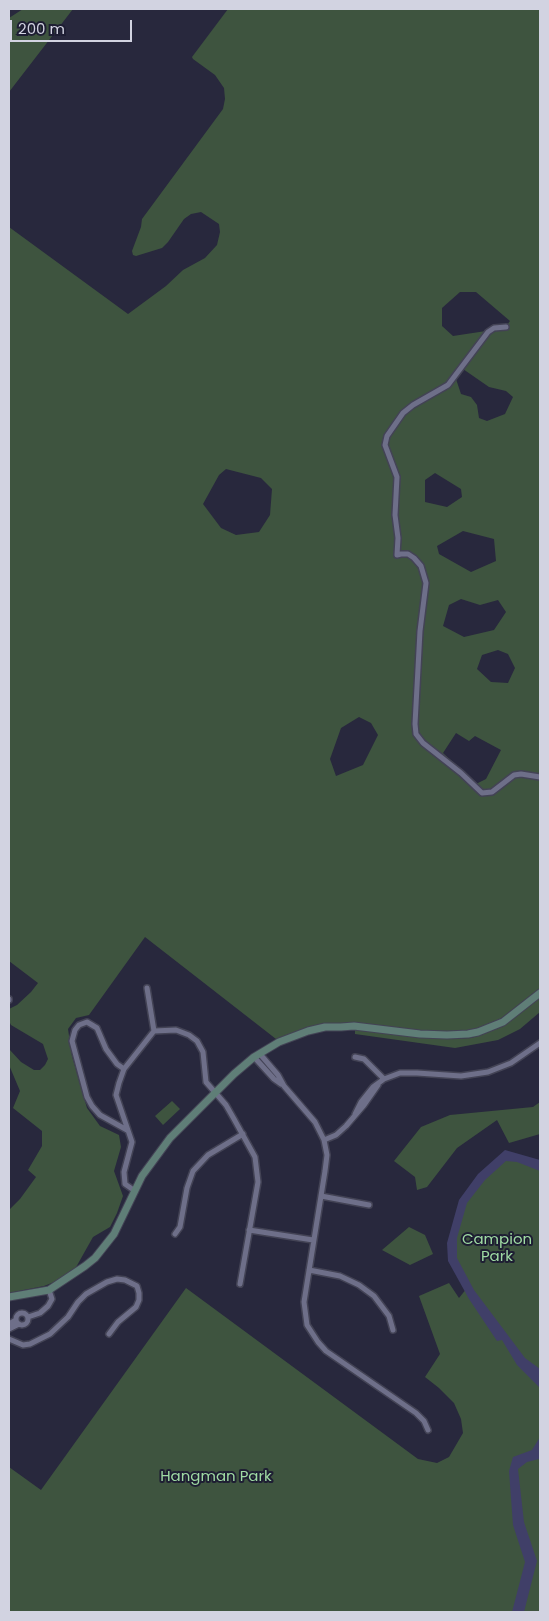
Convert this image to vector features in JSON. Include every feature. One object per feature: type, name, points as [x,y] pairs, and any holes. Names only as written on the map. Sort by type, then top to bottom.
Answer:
[{"type":"main road","points":[[9,1297],[49,1290],[86,1266],[107,1245],[118,1227],[142,1176],[159,1152],[215,1092],[245,1064],[286,1039],[325,1027],[354,1026],[420,1034],[468,1034],[503,1022],[540,993]]},
{"type":"street","points":[[506,327],[494,328],[488,332],[448,385],[413,405],[404,413],[386,436],[385,444],[396,477],[397,555],[408,554],[414,558],[422,566],[426,583],[420,631],[416,734],[423,743],[461,772],[476,788],[485,794],[492,792],[514,775],[540,776]]},
{"type":"street","points":[[135,1191],[125,1184],[124,1172],[132,1142],[116,1095],[124,1069],[154,1031],[148,988]]},
{"type":"street","points":[[124,1069],[117,1064],[106,1049],[96,1028],[87,1022],[79,1025],[75,1030],[72,1042],[92,1106],[100,1115],[127,1130]]},
{"type":"street","points":[[154,1031],[176,1030],[189,1035],[197,1041],[203,1052],[206,1065],[206,1082],[234,1118],[255,1157],[258,1182],[240,1284]]},
{"type":"street","points":[[324,1140],[336,1135],[364,1105],[378,1084],[384,1079],[400,1073],[417,1072],[461,1076],[488,1072],[511,1063],[540,1043]]},
{"type":"street","points":[[257,1056],[274,1079],[284,1086],[315,1122],[324,1140],[326,1155],[321,1196],[304,1302],[307,1325],[318,1342],[338,1360],[416,1413],[424,1421],[428,1430]]},
{"type":"street","points":[[354,1057],[364,1059],[384,1079]]},
{"type":"street","points":[[175,1234],[180,1227],[187,1188],[194,1172],[208,1155],[243,1134]]},
{"type":"street","points":[[321,1196],[369,1205]]},
{"type":"street","points":[[249,1230],[313,1240]]},
{"type":"street","points":[[309,1270],[340,1276],[359,1285],[374,1296],[389,1316],[393,1330]]},
{"type":"street","points":[[9,1339],[23,1345],[30,1344],[50,1334],[68,1317],[86,1294],[107,1282],[117,1279],[125,1280],[136,1286],[139,1300],[136,1307],[118,1322],[109,1334]]},
{"type":"street","points":[[28,1317],[40,1313],[48,1306],[52,1299],[49,1290]]},
{"type":"street","points":[[9,1329],[17,1322],[17,1315],[25,1313],[28,1317]]},
{"type":"street","points":[[9,1324],[17,1322],[24,1325],[28,1321],[28,1317]]},
{"type":"green space","points":[[23,9],[73,9],[9,92],[9,18]]},
{"type":"green space","points":[[228,9],[540,9],[540,988],[495,1023],[479,1029],[436,1033],[341,1023],[299,1031],[276,1039],[145,937],[89,1015],[76,1018],[68,1029],[72,1056],[87,1108],[100,1126],[119,1135],[121,1147],[114,1171],[123,1196],[117,1213],[110,1227],[93,1237],[75,1269],[62,1279],[44,1286],[9,1293],[9,1210],[20,1199],[36,1177],[28,1170],[42,1146],[42,1131],[13,1108],[20,1091],[9,1065],[9,1049],[21,1062],[34,1070],[40,1070],[48,1059],[43,1044],[11,1025],[9,1021],[9,1009],[17,1005],[38,983],[9,961],[9,227],[128,314],[166,286],[183,270],[205,258],[217,245],[220,232],[219,224],[201,212],[191,214],[184,219],[162,248],[136,256],[133,255],[132,251],[142,219],[223,109],[225,99],[224,88],[215,75],[192,57]],"holes":[[[460,292],[476,292],[510,321],[507,325],[499,325],[486,331],[453,336],[442,326],[442,308]],[[463,369],[489,387],[506,391],[513,397],[505,414],[487,421],[479,418],[477,405],[471,397],[461,394],[456,379]],[[226,469],[261,478],[272,489],[270,515],[259,532],[236,535],[221,528],[203,504],[219,475]],[[435,473],[461,489],[462,497],[447,507],[425,502],[425,480]],[[463,531],[494,539],[496,561],[471,572],[439,554],[437,546]],[[461,599],[480,605],[498,600],[506,612],[494,630],[464,637],[443,626],[449,605]],[[498,650],[508,654],[515,668],[508,683],[491,682],[477,669],[482,655]],[[359,717],[371,723],[378,735],[363,765],[336,776],[330,759],[341,728]],[[456,733],[469,741],[475,736],[501,750],[486,779],[476,784],[443,753]]]},
{"type":"green space","points":[[540,997],[540,1012],[520,1029],[498,1040],[455,1048],[355,1034],[355,1029],[442,1039],[471,1038],[505,1024]]},
{"type":"green space","points":[[172,1101],[180,1109],[163,1125],[155,1116]]},
{"type":"green space","points":[[540,1102],[540,1134],[509,1143],[497,1120],[457,1148],[427,1187],[417,1190],[415,1177],[394,1161],[421,1127],[450,1115],[533,1107]]},
{"type":"green space","name":"Hangman Park","points":[[505,1157],[540,1165],[540,1612],[9,1612],[9,1467],[41,1490],[186,1288],[418,1459],[437,1463],[449,1457],[463,1433],[461,1419],[454,1403],[425,1377],[440,1354],[419,1296],[449,1283],[459,1298],[467,1288],[453,1261],[452,1239],[463,1201]]},
{"type":"green space","points":[[409,1227],[425,1235],[433,1254],[410,1265],[382,1250]]},
{"type":"shaded area","points":[[505,1150],[540,1160],[540,1171],[517,1162],[506,1161],[485,1180],[467,1203],[457,1238],[457,1258],[474,1290],[525,1358],[540,1369],[540,1388],[517,1365],[502,1340],[497,1341],[469,1299],[448,1261],[447,1243],[459,1200],[478,1174]]},
{"type":"shaded area","points":[[540,1437],[539,1459],[527,1462],[518,1469],[524,1522],[537,1561],[524,1612],[512,1612],[525,1562],[513,1525],[509,1471],[513,1457],[532,1450]]},
{"type":"park label","name":"Campion Park","points":[[497,1248]]}]
